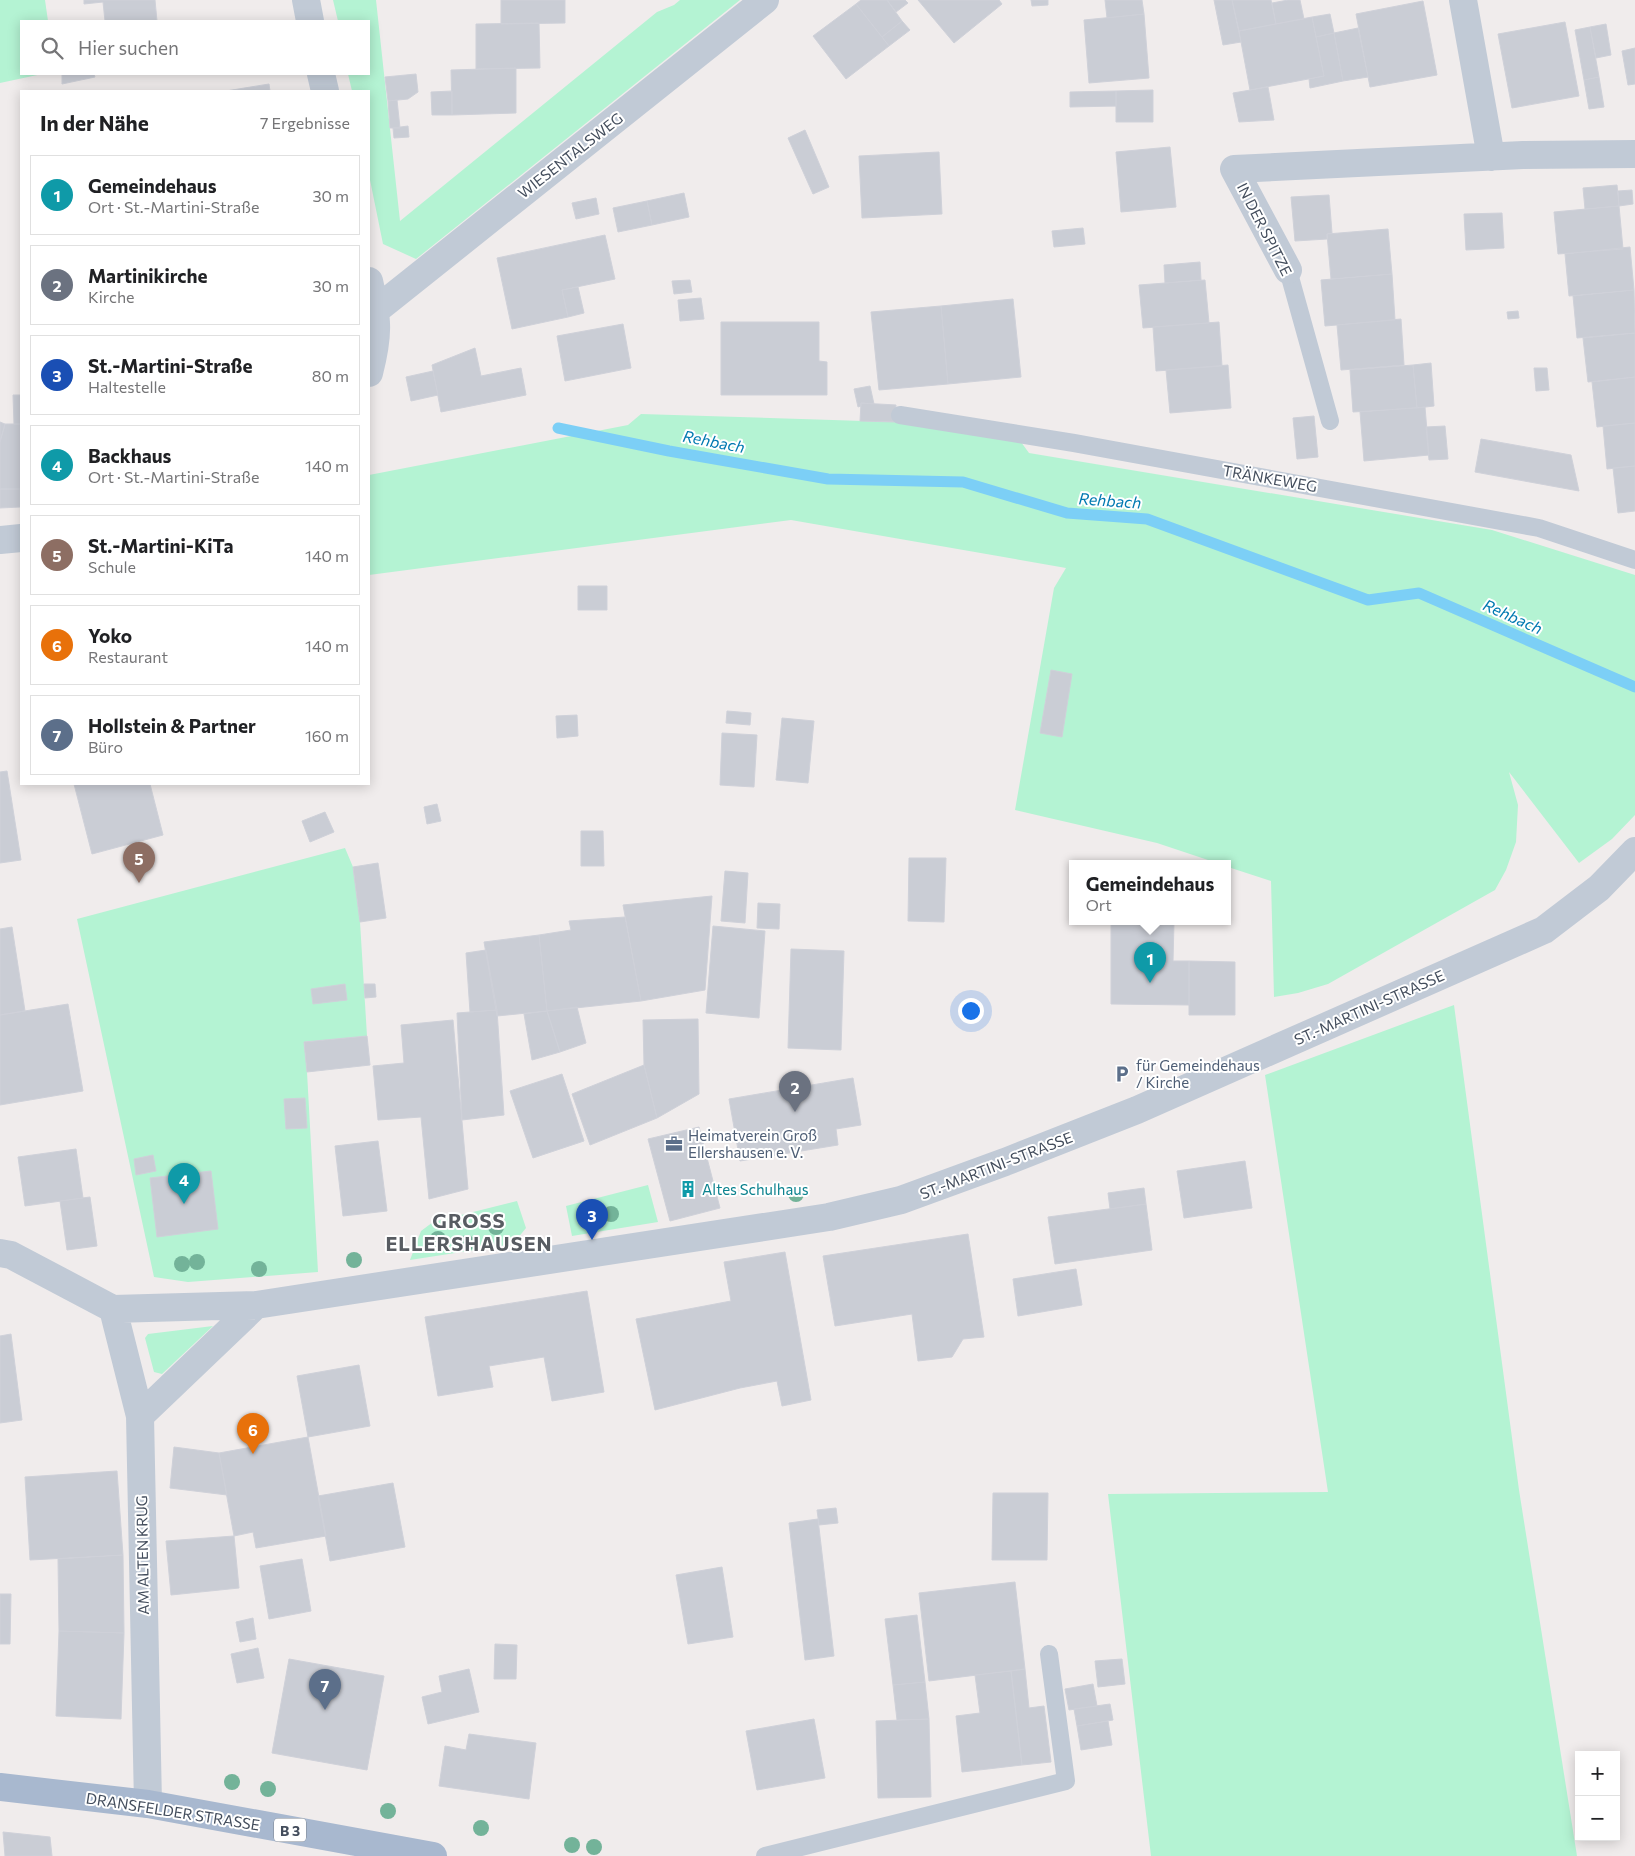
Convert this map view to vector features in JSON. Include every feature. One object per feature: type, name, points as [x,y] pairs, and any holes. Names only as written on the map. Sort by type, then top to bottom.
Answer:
[{"type":"main road","name":"DRANSFELDER STRASSE","points":[[0,1787],[148,1804],[433,1856]]},
{"type":"street","points":[[306,0],[310,20]]},
{"type":"street","name":"WIESENTALSWEG","points":[[376,310],[765,0]]},
{"type":"street","points":[[1463,0],[1491,157]]},
{"type":"street","points":[[321,75],[325,90]]},
{"type":"street","name":"IN DER SPITZE","points":[[1288,270],[1234,169],[1491,157],[1635,154]]},
{"type":"street","points":[[370,285],[376,310],[377,328],[375,351],[370,369]]},
{"type":"street","points":[[0,540],[20,538]]},
{"type":"street","name":"ST.-MARTINI-STRASSE","points":[[0,1254],[11,1255],[113,1309],[256,1305],[829,1217],[902,1200],[1137,1110],[1544,930],[1599,888],[1635,851]]},
{"type":"street","points":[[140,1416],[256,1305]]},
{"type":"street","name":"AM ALTEN KRUG","points":[[113,1309],[140,1416],[148,1804]]},
{"type":"lane","name":"IN DER SPITZE","points":[[1288,270],[1330,421]]},
{"type":"lane","name":"TRÄNKEWEG","points":[[900,415],[1074,443],[1539,528],[1635,560]]},
{"type":"lane","points":[[765,1856],[1066,1781],[1049,1654]]},
{"type":"green space","points":[[0,0],[45,0],[48,20],[20,20],[20,75],[37,75],[0,83]]},
{"type":"green space","points":[[333,0],[376,0],[400,221],[657,12],[674,5],[680,0],[740,0],[416,259],[383,244],[370,180],[370,90],[352,90],[348,75],[370,75],[370,20],[338,20]]},
{"type":"green space","points":[[641,414],[895,422],[1021,442],[1029,453],[1492,530],[1635,575],[1635,815],[1612,839],[1579,863],[1509,772],[1518,805],[1516,842],[1506,870],[1495,890],[1328,984],[1298,993],[1274,997],[1271,881],[1231,868],[1231,860],[1208,860],[1157,843],[1015,810],[1054,588],[1066,568],[791,520],[370,575],[370,475],[628,425]]},
{"type":"green space","points":[[345,848],[353,867],[360,922],[367,1036],[304,1042],[318,1272],[188,1282],[154,1277],[77,919]]},
{"type":"green space","points":[[1454,1005],[1519,1490],[1577,1856],[1151,1856],[1108,1494],[1328,1492],[1265,1075]]},
{"type":"green space","points":[[648,1185],[658,1222],[572,1236],[566,1206]]},
{"type":"green space","points":[[517,1201],[526,1228],[513,1244],[410,1260],[421,1231],[433,1222]]},
{"type":"green space","points":[[213,1326],[162,1374],[154,1372],[145,1338],[148,1334]]},
{"type":"building","points":[[84,0],[155,0],[157,20],[105,20],[103,2],[84,4]]},
{"type":"building","points":[[501,0],[565,0],[565,23],[501,24]]},
{"type":"building","points":[[861,0],[887,0],[902,21],[882,37],[856,4]]},
{"type":"building","points":[[887,0],[905,0],[908,3],[896,12]]},
{"type":"building","points":[[918,0],[999,0],[1002,4],[954,43]]},
{"type":"building","points":[[1031,0],[1048,0],[1048,5],[1032,6]]},
{"type":"building","points":[[1105,0],[1142,0],[1144,14],[1107,18]]},
{"type":"building","points":[[1214,0],[1232,0],[1241,42],[1223,45]]},
{"type":"building","points":[[1232,0],[1271,0],[1276,24],[1239,31]]},
{"type":"building","points":[[1300,0],[1304,19],[1276,24],[1272,3]]},
{"type":"building","points":[[1423,1],[1437,75],[1370,87],[1356,14]]},
{"type":"building","points":[[856,4],[889,46],[846,79],[813,36]]},
{"type":"building","points":[[1144,14],[1149,78],[1089,83],[1084,20]]},
{"type":"building","points":[[1330,14],[1334,33],[1316,37],[1312,17]]},
{"type":"building","points":[[1312,17],[1324,76],[1250,90],[1239,31]]},
{"type":"building","points":[[902,21],[910,30],[889,46],[882,37]]},
{"type":"building","points":[[1565,22],[1579,96],[1512,108],[1498,34]]},
{"type":"building","points":[[539,23],[540,68],[476,69],[476,24]]},
{"type":"building","points":[[1606,24],[1611,55],[1596,58],[1590,27]]},
{"type":"building","points":[[1590,27],[1599,77],[1584,80],[1575,30]]},
{"type":"building","points":[[1358,28],[1368,77],[1343,81],[1334,33]]},
{"type":"building","points":[[1334,33],[1343,81],[1310,88],[1309,79],[1324,76],[1316,37]]},
{"type":"building","points":[[1635,48],[1635,84],[1628,85],[1622,51]]},
{"type":"building","points":[[516,68],[516,113],[452,115],[451,70]]},
{"type":"building","points":[[416,74],[418,92],[408,99],[388,101],[385,77]]},
{"type":"building","points":[[62,75],[94,75],[95,77],[62,84]]},
{"type":"building","points":[[1599,77],[1604,107],[1589,109],[1584,80]]},
{"type":"building","points":[[269,84],[270,90],[232,90]]},
{"type":"building","points":[[1268,87],[1274,120],[1239,122],[1233,93]]},
{"type":"building","points":[[1153,90],[1153,122],[1116,122],[1116,91]]},
{"type":"building","points":[[452,91],[452,115],[432,115],[431,92]]},
{"type":"building","points":[[1116,91],[1116,106],[1070,107],[1070,92]]},
{"type":"building","points":[[397,100],[400,128],[390,128],[388,101]]},
{"type":"building","points":[[408,126],[409,137],[394,138],[393,128]]},
{"type":"building","points":[[805,130],[829,187],[813,194],[788,138]]},
{"type":"building","points":[[1170,147],[1176,207],[1121,212],[1116,152]]},
{"type":"building","points":[[939,152],[942,214],[862,218],[859,156]]},
{"type":"building","points":[[1617,185],[1619,206],[1585,209],[1583,188]]},
{"type":"building","points":[[1632,190],[1633,204],[1619,206],[1618,191]]},
{"type":"building","points":[[684,193],[689,217],[652,225],[647,201]]},
{"type":"building","points":[[1329,195],[1332,233],[1327,234],[1327,239],[1295,241],[1291,197]]},
{"type":"building","points":[[596,198],[599,214],[576,219],[572,203]]},
{"type":"building","points":[[647,201],[652,225],[618,232],[613,208]]},
{"type":"building","points":[[1619,206],[1623,249],[1558,254],[1554,212]]},
{"type":"building","points":[[1502,213],[1504,248],[1466,250],[1464,214]]},
{"type":"building","points":[[1083,228],[1085,244],[1054,247],[1052,231]]},
{"type":"building","points":[[1388,229],[1392,274],[1331,279],[1327,234]]},
{"type":"building","points":[[605,235],[615,279],[562,290],[568,317],[512,329],[497,258]]},
{"type":"building","points":[[1630,247],[1634,290],[1569,296],[1565,254]]},
{"type":"building","points":[[1200,262],[1201,280],[1165,283],[1164,265]]},
{"type":"building","points":[[1392,274],[1395,320],[1325,326],[1321,280]]},
{"type":"building","points":[[690,280],[692,292],[674,294],[672,281]]},
{"type":"building","points":[[1205,280],[1209,323],[1143,328],[1139,285]]},
{"type":"building","points":[[578,287],[584,313],[568,317],[562,290]]},
{"type":"building","points":[[1634,290],[1635,333],[1577,338],[1573,296]]},
{"type":"building","points":[[701,298],[704,319],[680,321],[678,300]]},
{"type":"building","points":[[1013,299],[1021,377],[948,384],[941,306]]},
{"type":"building","points":[[941,306],[948,384],[879,390],[871,312]]},
{"type":"building","points":[[1518,311],[1519,318],[1508,319],[1507,312]]},
{"type":"building","points":[[1401,319],[1404,365],[1341,370],[1337,325]]},
{"type":"building","points":[[721,322],[819,322],[819,361],[827,362],[827,395],[721,395]]},
{"type":"building","points":[[1219,322],[1222,366],[1156,371],[1153,327]]},
{"type":"building","points":[[623,324],[631,368],[565,381],[557,336]]},
{"type":"building","points":[[1635,333],[1635,377],[1588,382],[1583,338]]},
{"type":"building","points":[[475,348],[481,376],[521,368],[526,395],[441,412],[432,365]]},
{"type":"building","points":[[1431,363],[1434,406],[1417,408],[1413,365]]},
{"type":"building","points":[[1228,365],[1231,408],[1170,413],[1166,370]]},
{"type":"building","points":[[1413,365],[1417,408],[1353,412],[1350,370]]},
{"type":"building","points":[[1534,368],[1547,368],[1549,390],[1536,391]]},
{"type":"building","points":[[433,371],[438,395],[411,401],[406,377]]},
{"type":"building","points":[[1635,377],[1635,423],[1597,427],[1592,382]]},
{"type":"building","points":[[870,386],[874,404],[861,403],[861,406],[858,407],[854,389]]},
{"type":"building","points":[[13,395],[20,395],[20,424],[14,424]]},
{"type":"building","points":[[861,403],[896,405],[895,422],[860,421]]},
{"type":"building","points":[[1425,407],[1429,455],[1364,461],[1360,412]]},
{"type":"building","points":[[1314,416],[1318,457],[1297,459],[1293,418]]},
{"type":"building","points":[[0,422],[5,424],[0,442]]},
{"type":"building","points":[[1635,423],[1635,466],[1607,469],[1603,426]]},
{"type":"building","points":[[5,424],[20,424],[20,489],[0,489],[0,442]]},
{"type":"building","points":[[1445,426],[1448,459],[1429,460],[1426,427]]},
{"type":"building","points":[[1481,439],[1571,455],[1579,491],[1475,472]]},
{"type":"building","points":[[1635,466],[1635,511],[1618,513],[1613,468]]},
{"type":"building","points":[[0,489],[20,489],[20,507],[0,508]]},
{"type":"building","points":[[578,586],[607,586],[607,610],[578,610]]},
{"type":"building","points":[[1051,670],[1072,674],[1062,737],[1040,733]]},
{"type":"building","points":[[727,711],[751,713],[750,725],[726,723]]},
{"type":"building","points":[[577,715],[578,736],[557,738],[556,716]]},
{"type":"building","points":[[782,718],[814,721],[808,783],[776,780]]},
{"type":"building","points":[[722,733],[757,735],[754,787],[720,785]]},
{"type":"building","points":[[7,771],[21,860],[0,863],[0,772]]},
{"type":"building","points":[[74,785],[150,785],[163,835],[92,854]]},
{"type":"building","points":[[437,804],[441,821],[427,824],[424,807]]},
{"type":"building","points":[[325,812],[334,832],[310,842],[302,821]]},
{"type":"building","points":[[581,831],[603,831],[604,866],[581,866]]},
{"type":"building","points":[[909,858],[946,858],[944,922],[908,921]]},
{"type":"building","points":[[378,863],[386,918],[360,922],[353,867]]},
{"type":"building","points":[[725,871],[748,873],[745,923],[721,921]]},
{"type":"building","points":[[712,896],[705,990],[641,1001],[623,905]]},
{"type":"building","points":[[758,903],[780,904],[779,929],[757,928]]},
{"type":"building","points":[[625,917],[641,1001],[547,1011],[539,935],[571,930],[569,921]]},
{"type":"building","points":[[1111,925],[1174,925],[1173,961],[1189,961],[1189,1005],[1111,1004]]},
{"type":"building","points":[[713,926],[765,931],[759,1018],[706,1013]]},
{"type":"building","points":[[12,927],[25,1011],[0,1015],[0,929]]},
{"type":"building","points":[[539,935],[547,1011],[497,1016],[484,942]]},
{"type":"building","points":[[791,949],[844,951],[841,1050],[788,1048]]},
{"type":"building","points":[[486,950],[497,1010],[470,1012],[466,953]]},
{"type":"building","points":[[1189,961],[1235,962],[1235,1015],[1189,1015]]},
{"type":"building","points":[[345,984],[347,1000],[313,1004],[311,989]]},
{"type":"building","points":[[364,984],[375,984],[376,997],[365,998]]},
{"type":"building","points":[[68,1004],[83,1091],[0,1105],[0,1015]]},
{"type":"building","points":[[577,1007],[586,1043],[560,1052],[547,1011]]},
{"type":"building","points":[[497,1010],[504,1115],[462,1120],[457,1013]]},
{"type":"building","points":[[547,1011],[560,1052],[532,1060],[524,1014]]},
{"type":"building","points":[[698,1019],[699,1094],[657,1118],[644,1065],[643,1020]]},
{"type":"building","points":[[453,1020],[468,1189],[429,1199],[421,1117],[378,1120],[373,1066],[404,1063],[401,1025]]},
{"type":"building","points":[[367,1036],[370,1065],[307,1072],[304,1042]]},
{"type":"building","points":[[644,1065],[657,1118],[590,1145],[572,1094]]},
{"type":"building","points":[[562,1074],[584,1141],[533,1158],[510,1091]]},
{"type":"building","points":[[853,1078],[861,1125],[836,1129],[838,1145],[740,1161],[729,1099]]},
{"type":"building","points":[[305,1098],[307,1128],[286,1129],[284,1099]]},
{"type":"building","name":"Altes Schulhaus","points":[[699,1127],[720,1208],[670,1221],[648,1139]]},
{"type":"building","points":[[378,1141],[387,1211],[343,1216],[335,1146]]},
{"type":"building","points":[[76,1149],[83,1198],[25,1206],[18,1157]]},
{"type":"building","points":[[153,1155],[156,1171],[136,1175],[134,1159]]},
{"type":"building","points":[[1245,1161],[1252,1208],[1184,1218],[1177,1171]]},
{"type":"building","points":[[211,1171],[218,1229],[157,1237],[150,1178]]},
{"type":"building","points":[[1144,1188],[1146,1204],[1110,1209],[1108,1193]]},
{"type":"building","points":[[90,1197],[97,1246],[67,1250],[60,1201]]},
{"type":"building","points":[[1146,1204],[1152,1250],[1055,1264],[1048,1217]]},
{"type":"building","points":[[968,1234],[984,1337],[963,1339],[952,1357],[918,1361],[912,1314],[835,1326],[823,1256]]},
{"type":"building","points":[[785,1252],[811,1400],[782,1406],[777,1381],[740,1388],[655,1410],[636,1319],[731,1301],[724,1262]]},
{"type":"building","points":[[1076,1269],[1082,1305],[1018,1316],[1013,1279]]},
{"type":"building","points":[[587,1291],[604,1392],[552,1401],[544,1357],[489,1366],[493,1387],[438,1396],[425,1317]]},
{"type":"building","points":[[11,1334],[22,1420],[0,1423],[0,1336]]},
{"type":"building","points":[[359,1365],[370,1426],[308,1437],[297,1376]]},
{"type":"building","points":[[308,1437],[326,1536],[256,1548],[253,1532],[234,1536],[219,1453]]},
{"type":"building","points":[[174,1447],[219,1453],[227,1495],[170,1488]]},
{"type":"building","points":[[117,1471],[123,1555],[30,1560],[25,1477]]},
{"type":"building","points":[[393,1483],[405,1547],[330,1561],[318,1496]]},
{"type":"building","points":[[993,1493],[1048,1493],[1047,1560],[992,1560]]},
{"type":"building","points":[[836,1508],[838,1523],[819,1525],[817,1510]]},
{"type":"building","points":[[818,1519],[834,1656],[805,1660],[789,1523]]},
{"type":"building","points":[[234,1536],[239,1588],[171,1595],[166,1541]]},
{"type":"building","points":[[123,1555],[124,1633],[59,1631],[58,1559]]},
{"type":"building","points":[[302,1559],[311,1611],[269,1619],[260,1566]]},
{"type":"building","points":[[722,1567],[733,1637],[688,1644],[676,1575]]},
{"type":"building","points":[[1015,1582],[1025,1669],[929,1681],[919,1593]]},
{"type":"building","points":[[0,1594],[11,1594],[10,1644],[0,1644]]},
{"type":"building","points":[[917,1615],[925,1682],[893,1685],[885,1619]]},
{"type":"building","points":[[253,1618],[256,1639],[240,1642],[236,1622]]},
{"type":"building","points":[[59,1631],[124,1633],[121,1719],[56,1716]]},
{"type":"building","points":[[495,1644],[517,1645],[516,1679],[494,1679]]},
{"type":"building","points":[[258,1648],[264,1678],[237,1683],[231,1654]]},
{"type":"building","points":[[289,1659],[384,1676],[367,1770],[272,1753]]},
{"type":"building","points":[[1122,1659],[1125,1684],[1098,1687],[1095,1661]]},
{"type":"building","points":[[469,1669],[479,1712],[428,1724],[422,1697],[442,1692],[439,1676]]},
{"type":"building","points":[[1025,1669],[1029,1708],[1044,1706],[1051,1762],[1022,1765],[1011,1671]]},
{"type":"building","points":[[1011,1671],[1022,1765],[962,1772],[956,1716],[980,1713],[975,1675]]},
{"type":"building","points":[[925,1682],[929,1719],[897,1720],[893,1685]]},
{"type":"building","points":[[1093,1684],[1097,1706],[1069,1710],[1065,1689]]},
{"type":"building","points":[[1110,1704],[1113,1720],[1077,1726],[1074,1709]]},
{"type":"building","points":[[814,1719],[825,1778],[757,1790],[746,1731]]},
{"type":"building","points":[[929,1719],[931,1797],[878,1798],[876,1721]]},
{"type":"building","points":[[1108,1721],[1112,1745],[1081,1750],[1077,1726]]},
{"type":"building","points":[[469,1734],[536,1743],[529,1799],[439,1786],[445,1746],[466,1750]]},
{"type":"building","points":[[3,1832],[50,1837],[52,1856],[5,1856]]},
{"type":"waterway","name":"Rehbach","points":[[558,428],[669,451],[828,479],[963,482],[1067,513],[1147,519],[1368,600],[1419,593],[1635,687]]},
{"type":"place","name":"St.-Martini-KiTa","points":[[139,883]]},
{"type":"place","name":"Gemeindehaus","points":[[1150,983]]},
{"type":"place","name":"für Gemeindehaus / Kirche","points":[[1122,1074]]},
{"type":"place","name":"Martinikirche","points":[[795,1112]]},
{"type":"place","name":"Heimatverein Groß Ellershausen e. V.","points":[[674,1144]]},
{"type":"place","name":"Altes Schulhaus","points":[[688,1189]]},
{"type":"place","name":"Backhaus","points":[[184,1204]]},
{"type":"place","name":"St.-Martini-Straße","points":[[592,1240]]},
{"type":"place","name":"Yoko","points":[[253,1454]]},
{"type":"place","name":"Hollstein & Partner","points":[[325,1710]]},
{"type":"district","name":"GROSS ELLERSHAUSEN","points":[[469,1232]]}]
